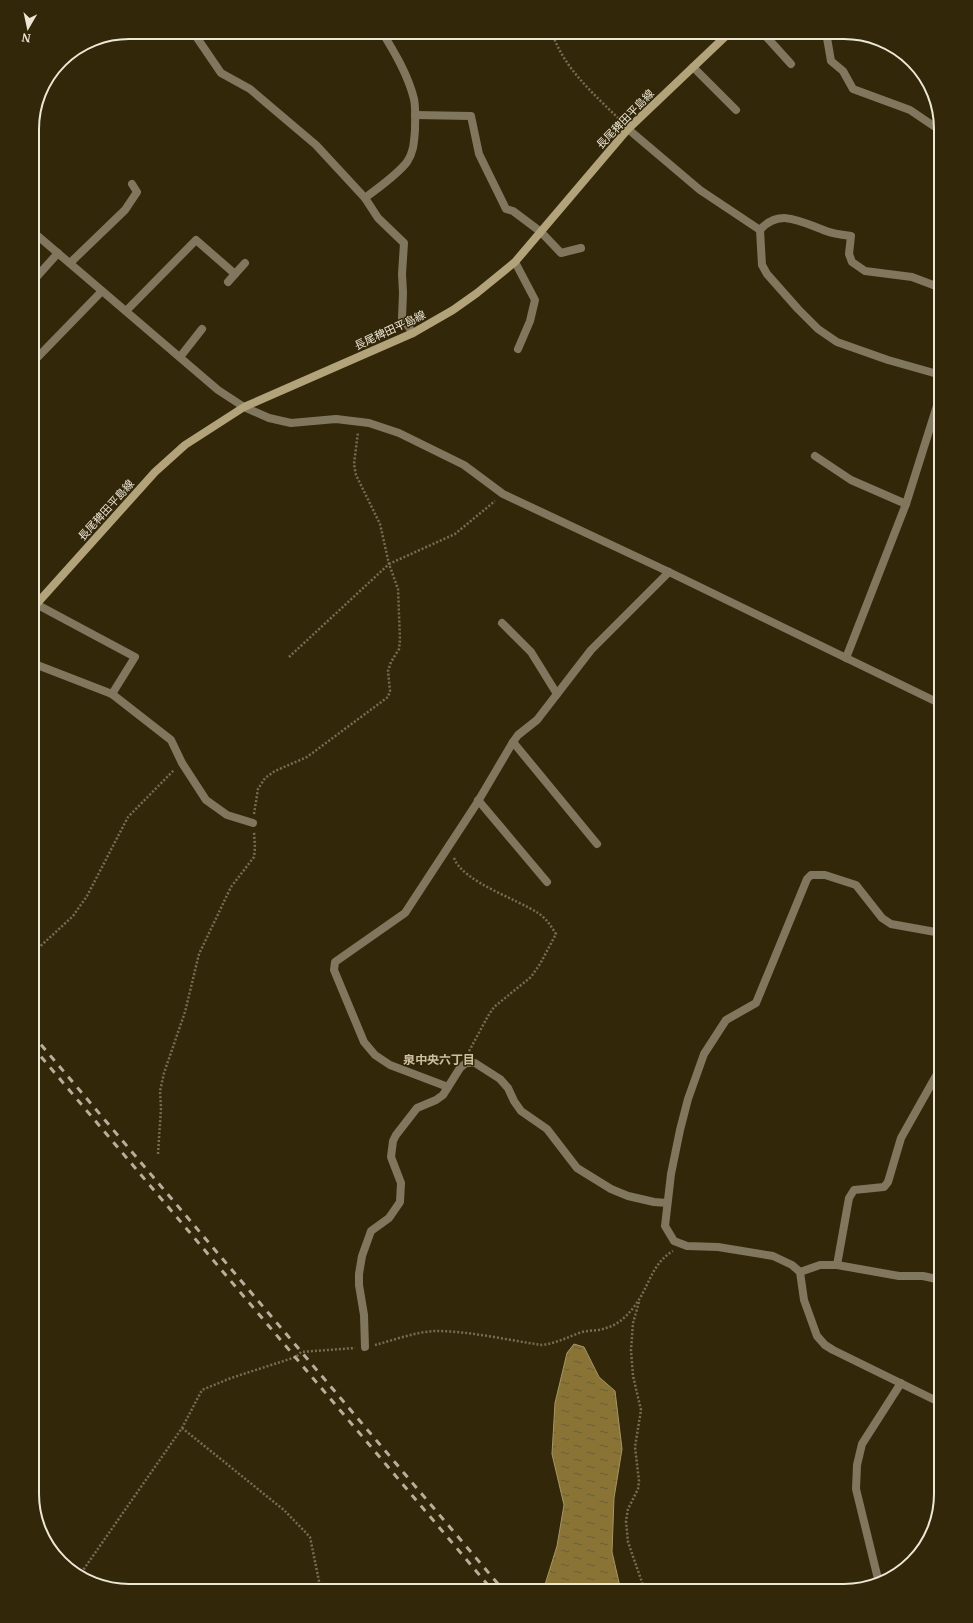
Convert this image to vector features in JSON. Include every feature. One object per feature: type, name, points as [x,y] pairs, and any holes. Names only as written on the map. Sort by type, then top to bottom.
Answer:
[{"type":"main road","name":"長尾稗田平島線","points":[[39,601],[155,472],[185,445],[244,407],[413,333],[453,310],[477,293],[515,262],[628,129],[723,39]]},
{"type":"street","points":[[198,39],[222,73],[250,89],[316,145],[365,198],[378,218],[404,243],[402,318],[413,333]]},
{"type":"street","points":[[365,198],[406,163],[412,154],[414,140],[414,99],[408,80],[386,39]]},
{"type":"street","points":[[768,39],[791,64]]},
{"type":"street","points":[[827,39],[831,61],[843,71],[853,90],[910,110],[934,127]]},
{"type":"street","points":[[693,67],[736,110]]},
{"type":"street","points":[[415,115],[471,116],[479,154],[506,209],[513,211],[541,232],[561,253],[581,248]]},
{"type":"street","points":[[628,129],[700,190],[760,230]]},
{"type":"street","points":[[70,263],[125,210],[137,192],[132,184]]},
{"type":"street","points":[[934,285],[912,277],[865,271],[852,262],[849,254],[851,236],[827,232],[809,224],[789,218],[775,219],[766,223],[760,230],[762,264],[767,274],[818,329],[837,342],[888,360],[934,373]]},
{"type":"street","points":[[39,237],[218,390],[244,407],[269,418],[291,422],[336,419],[356,421],[369,423],[399,433],[464,465],[503,494],[669,572],[934,701]]},
{"type":"street","points":[[126,312],[196,240],[235,274]]},
{"type":"street","points":[[39,274],[58,253]]},
{"type":"street","points":[[515,262],[535,300],[530,321],[518,349]]},
{"type":"street","points":[[228,282],[245,263]]},
{"type":"street","points":[[39,356],[102,291]]},
{"type":"street","points":[[180,357],[202,329]]},
{"type":"street","points":[[846,658],[906,504],[934,415]]},
{"type":"street","points":[[815,456],[851,480],[906,504]]},
{"type":"street","points":[[448,1087],[390,1065],[371,1050],[364,1042],[334,970],[335,962],[405,912],[478,800],[518,735],[537,720],[591,650],[669,572]]},
{"type":"street","points":[[39,609],[135,657],[112,694]]},
{"type":"street","points":[[502,623],[531,652],[557,694]]},
{"type":"street","points":[[39,666],[112,694],[171,740],[182,763],[206,800],[227,815],[253,823]]},
{"type":"street","points":[[513,742],[597,844]]},
{"type":"street","points":[[478,800],[547,882]]},
{"type":"street","points":[[934,932],[891,924],[882,918],[856,885],[825,875],[811,875],[807,879],[756,1004],[726,1020],[704,1054],[688,1100],[680,1130],[671,1174],[665,1226],[674,1240],[687,1246],[718,1247],[773,1256],[792,1265],[800,1272],[804,1300],[809,1316],[817,1336],[825,1345],[934,1400]]},
{"type":"street","points":[[365,1347],[364,1315],[359,1285],[359,1274],[362,1256],[371,1232],[389,1218],[400,1202],[401,1183],[391,1157],[393,1141],[417,1108],[436,1100],[443,1094],[460,1068],[466,1063],[475,1063],[500,1079],[508,1088],[514,1101],[521,1110],[547,1129],[577,1168],[611,1189],[628,1196],[654,1202],[667,1203]]},
{"type":"street","points":[[838,1265],[849,1198],[854,1190],[884,1187],[888,1182],[901,1138],[934,1079]]},
{"type":"street","points":[[800,1272],[820,1265],[838,1265],[899,1276],[923,1276],[934,1278]]},
{"type":"street","points":[[878,1577],[856,1489],[856,1465],[862,1444],[901,1383]]},
{"type":"path","points":[[555,39],[571,68],[628,129]]},
{"type":"path","points":[[158,1154],[162,1108],[160,1092],[164,1073],[185,1012],[199,954],[205,939],[231,887],[254,857],[255,848],[253,823],[258,789],[265,778],[275,771],[307,757],[388,697],[390,691],[388,671],[398,649],[400,640],[398,589],[389,564],[380,524],[354,469],[358,432],[356,421]]},
{"type":"path","points":[[290,657],[389,564],[454,534],[503,494]]},
{"type":"path","points":[[39,948],[73,916],[88,896],[128,817],[182,763]]},
{"type":"path","points":[[449,845],[456,863],[470,875],[484,885],[512,898],[539,914],[546,920],[556,934],[540,964],[531,977],[500,1002],[488,1016],[466,1057],[466,1063]]},
{"type":"path","points":[[643,1584],[628,1542],[626,1521],[628,1508],[638,1489],[639,1481],[635,1446],[641,1410],[633,1376],[631,1350],[632,1323],[639,1300],[654,1270],[664,1256],[687,1246]]},
{"type":"path","points":[[83,1571],[182,1428],[202,1390],[231,1378],[296,1357],[302,1352],[365,1347],[418,1333],[435,1331],[542,1345],[553,1344],[584,1332],[607,1328],[619,1322],[628,1314],[639,1300]]},
{"type":"path","points":[[182,1428],[284,1510],[310,1537],[320,1584]]},
{"type":"water","points":[[574,1344],[584,1347],[599,1377],[615,1391],[622,1449],[614,1498],[612,1552],[619,1584],[545,1584],[557,1546],[564,1505],[552,1454],[555,1403],[567,1353]]},
{"type":"railway","points":[[39,1042],[498,1584]]},
{"type":"railway","points":[[39,1054],[487,1584]]},
{"type":"district","name":"泉中央六丁目","points":[[439,1060]]}]
